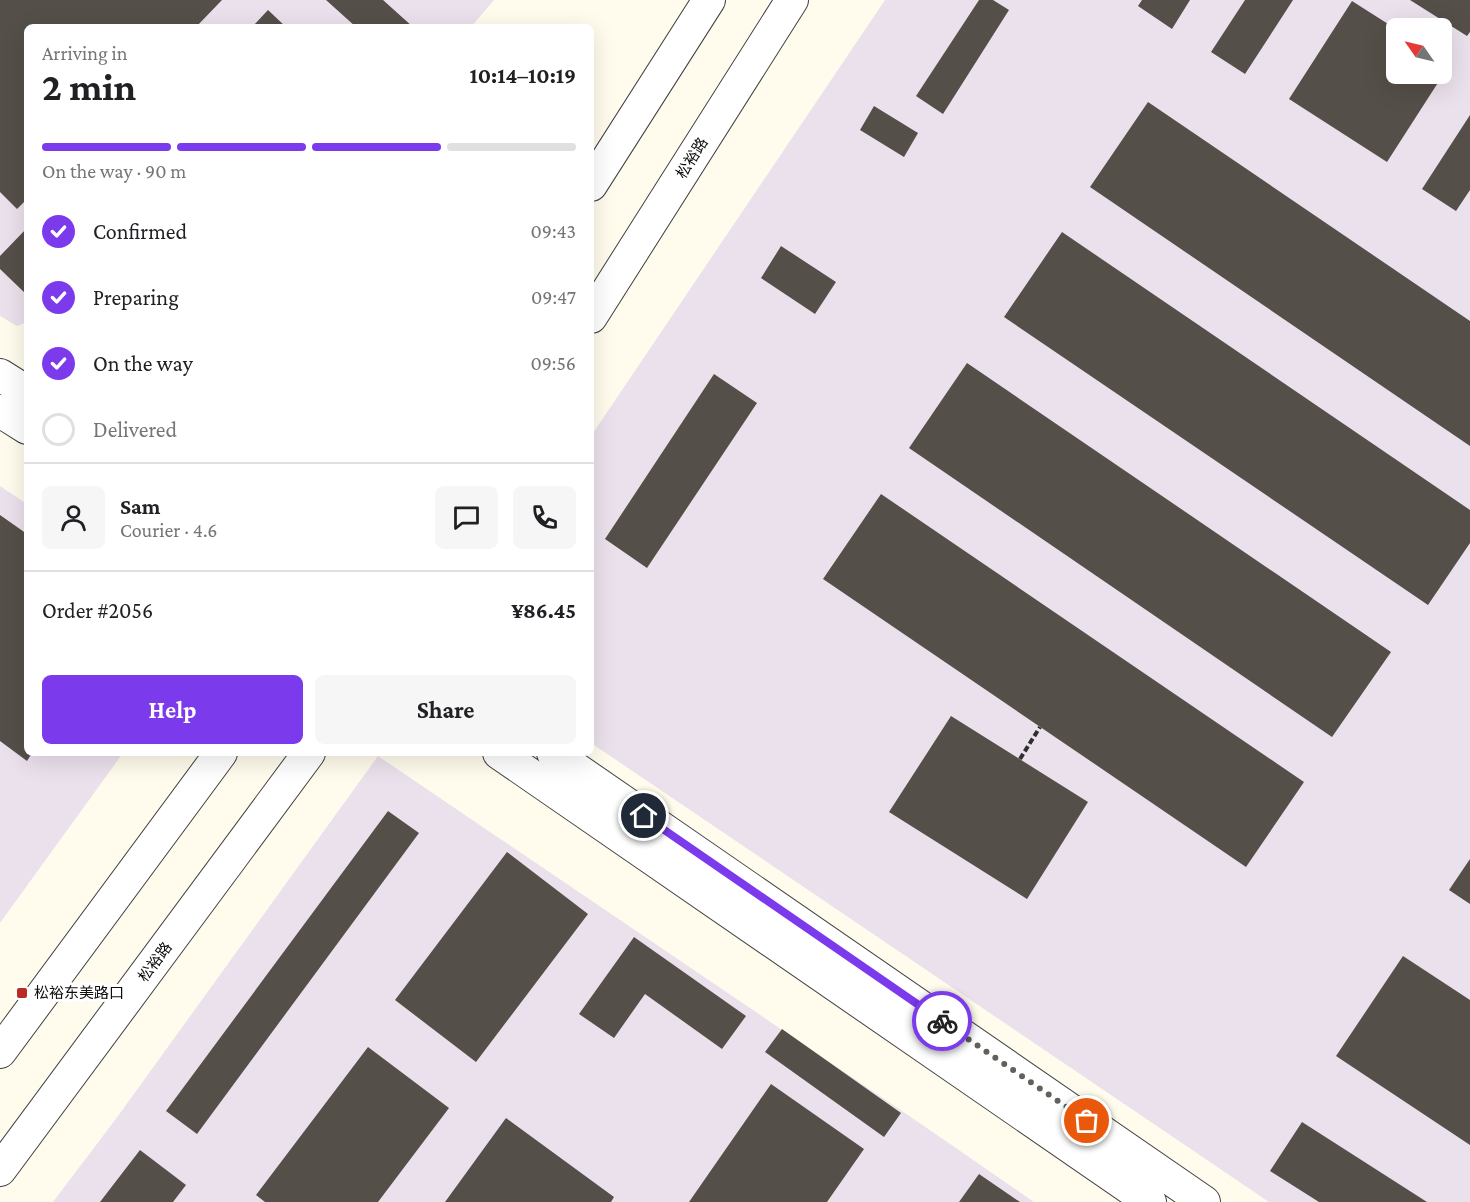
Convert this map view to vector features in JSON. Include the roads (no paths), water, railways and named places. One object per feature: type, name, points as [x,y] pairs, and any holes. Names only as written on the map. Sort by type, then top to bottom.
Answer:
[{"type":"street","points":[[594,180],[709,0]]},
{"type":"street","name":"松裕路","points":[[594,312],[792,0]]},
{"type":"street","points":[[0,375],[24,390]]},
{"type":"street","points":[[0,411],[24,426]]},
{"type":"street","points":[[0,1052],[219,756]]},
{"type":"street","name":"松裕路","points":[[0,1170],[307,756]]},
{"type":"street","points":[[503,756],[1150,1202]]},
{"type":"street","points":[[557,756],[1204,1202]]},
{"type":"place","name":"松裕东美路口","points":[[22,993]]}]
